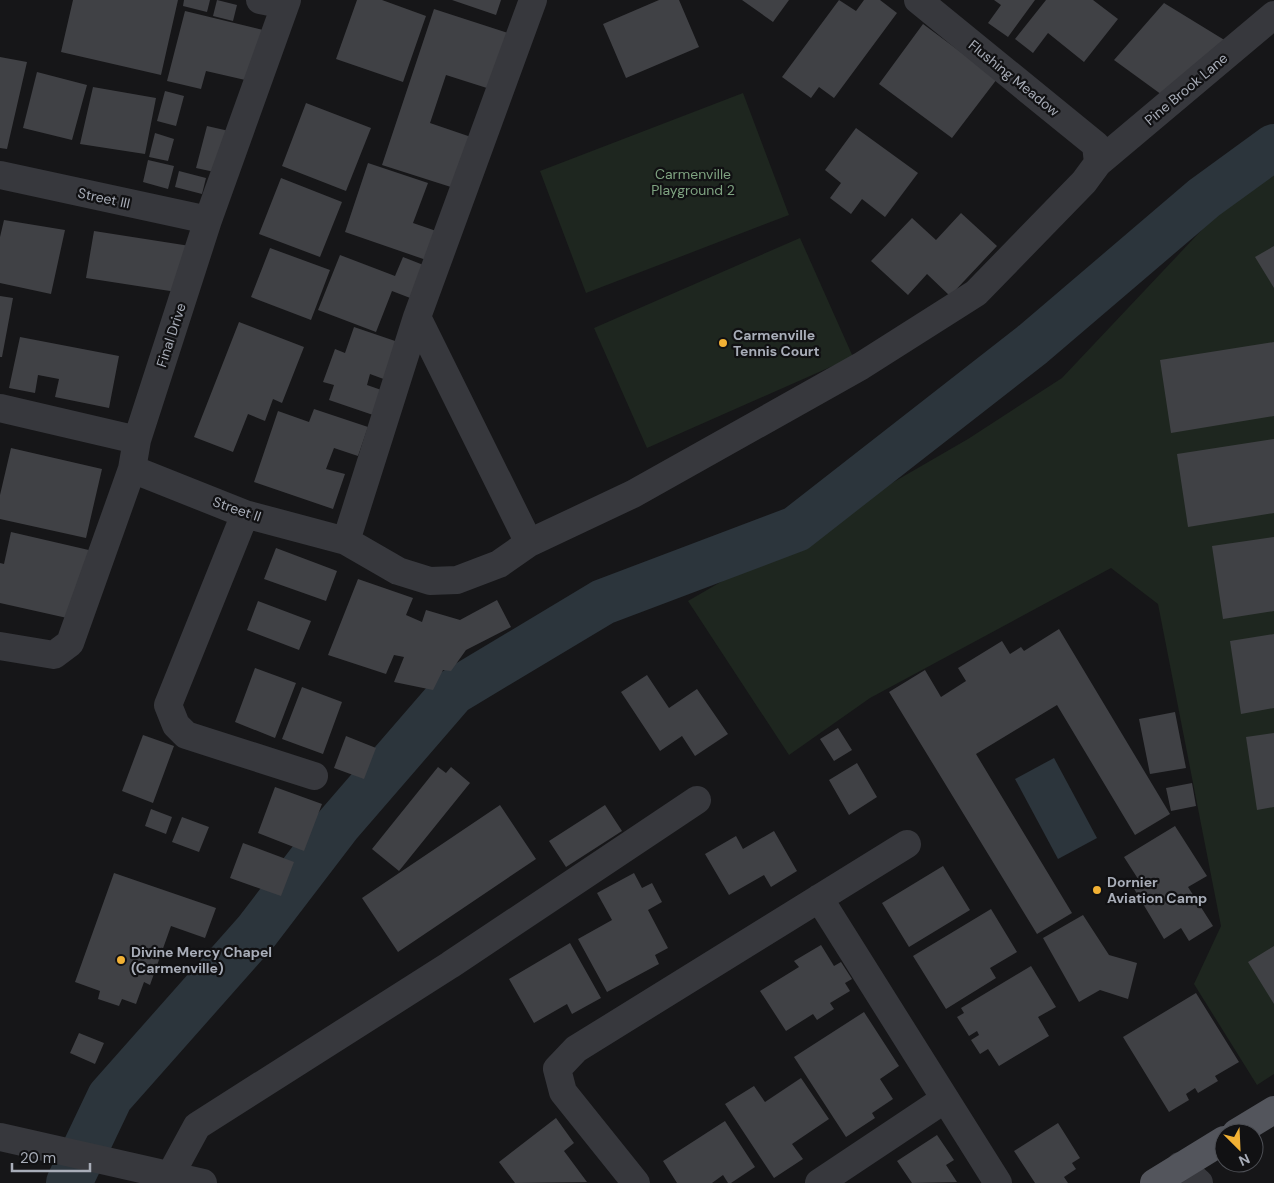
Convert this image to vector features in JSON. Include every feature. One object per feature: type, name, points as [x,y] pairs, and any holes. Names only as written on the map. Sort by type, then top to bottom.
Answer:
[{"type":"main road","points":[[1253,1123],[1274,1110]]},
{"type":"main road","points":[[1154,1183],[1190,1175],[1214,1150]]},
{"type":"street","points":[[346,541],[417,317],[533,0]]},
{"type":"street","name":"Flushing Meadow","points":[[918,0],[1096,145],[1098,163]]},
{"type":"street","name":"Final Drive","points":[[0,646],[44,655],[54,655],[70,643],[132,469],[137,440],[278,2]]},
{"type":"street","name":"Pine Brook Lane","points":[[529,544],[633,494],[692,461],[861,366],[976,293],[1084,182],[1098,163],[1274,15]]},
{"type":"street","name":"Street III","points":[[0,175],[208,220]]},
{"type":"street","points":[[417,317],[529,544]]},
{"type":"street","points":[[0,408],[137,440]]},
{"type":"street","name":"Street II","points":[[132,469],[245,514],[346,541],[398,570],[430,581],[457,580],[499,564],[529,544]]},
{"type":"street","points":[[245,514],[168,705],[176,725],[186,735],[314,776]]},
{"type":"street","points":[[167,1179],[197,1126],[450,965],[697,800]]},
{"type":"street","points":[[636,1183],[563,1092],[557,1069],[576,1049],[907,844]]},
{"type":"street","points":[[819,898],[998,1183]]},
{"type":"street","points":[[820,1183],[945,1099]]},
{"type":"street","points":[[0,1137],[60,1149],[167,1179],[203,1183]]},
{"type":"green space","name":"Carmenville Playground 2","points":[[743,93],[789,215],[586,293],[540,171]]},
{"type":"green space","points":[[1274,174],[1274,1074],[1257,1085],[1194,984],[1221,926],[1158,604],[1111,568],[870,698],[789,755],[688,601],[968,439],[1062,378],[1213,218]]},
{"type":"green space","name":"Carmenville Tennis Court","points":[[800,238],[853,357],[647,448],[594,328]]},
{"type":"shaded area","points":[[1054,758],[1097,838],[1058,859],[1015,779]]},
{"type":"building","points":[[73,0],[178,0],[161,75],[61,52]]},
{"type":"building","points":[[184,0],[210,0],[207,12],[183,6]]},
{"type":"building","points":[[217,0],[237,5],[233,21],[213,16]]},
{"type":"building","points":[[357,0],[382,0],[426,16],[403,82],[336,59]]},
{"type":"building","points":[[452,0],[501,0],[496,15]]},
{"type":"building","points":[[659,0],[679,0],[699,47],[626,78],[603,24]]},
{"type":"building","points":[[742,0],[789,0],[773,22]]},
{"type":"building","points":[[839,0],[856,11],[864,0],[880,0],[897,13],[834,98],[819,87],[811,98],[782,77]]},
{"type":"building","points":[[994,0],[1035,0],[1008,37],[988,23],[1001,5]]},
{"type":"building","points":[[1046,0],[1093,0],[1118,19],[1084,62],[1048,33],[1033,53],[1015,39]]},
{"type":"building","points":[[1164,3],[1226,41],[1169,100],[1114,60]]},
{"type":"building","points":[[434,9],[508,33],[490,89],[446,75],[430,123],[471,137],[454,188],[382,165]]},
{"type":"building","points":[[185,11],[267,31],[254,82],[206,71],[201,89],[167,81]]},
{"type":"building","points":[[923,24],[997,79],[952,138],[879,84]]},
{"type":"building","points":[[0,57],[27,62],[7,149],[0,148]]},
{"type":"building","points":[[37,72],[87,85],[72,140],[23,128]]},
{"type":"building","points":[[93,87],[156,98],[145,154],[80,144]]},
{"type":"building","points":[[165,91],[184,96],[176,126],[157,121]]},
{"type":"building","points":[[306,103],[371,128],[346,191],[282,166]]},
{"type":"building","points":[[207,126],[229,131],[219,173],[196,168]]},
{"type":"building","points":[[856,128],[918,173],[885,217],[862,199],[851,214],[830,198],[841,183],[825,170]]},
{"type":"building","points":[[155,133],[174,139],[168,161],[149,157]]},
{"type":"building","points":[[148,160],[174,166],[168,189],[143,182]]},
{"type":"building","points":[[368,163],[428,183],[413,223],[442,233],[432,262],[345,232]]},
{"type":"building","points":[[179,171],[206,178],[202,194],[175,187]]},
{"type":"building","points":[[281,178],[342,202],[320,257],[259,234]]},
{"type":"building","points":[[961,213],[997,246],[950,296],[927,274],[908,295],[871,261],[912,218],[936,240]]},
{"type":"building","points":[[4,220],[65,230],[51,294],[0,283],[0,237]]},
{"type":"building","points":[[94,231],[190,246],[183,293],[86,278]]},
{"type":"building","points":[[1274,246],[1274,288],[1255,257]]},
{"type":"building","points":[[270,248],[330,270],[311,320],[251,297]]},
{"type":"building","points":[[340,255],[395,276],[403,257],[431,268],[418,301],[392,291],[376,332],[318,310]]},
{"type":"building","points":[[0,296],[13,298],[2,357],[0,357]]},
{"type":"building","points":[[239,322],[304,347],[282,403],[273,399],[265,421],[248,414],[233,452],[194,437]]},
{"type":"building","points":[[354,327],[401,343],[389,381],[370,374],[367,385],[387,392],[379,417],[329,400],[334,385],[323,382],[335,349],[345,353]]},
{"type":"building","points":[[20,337],[119,356],[109,408],[55,397],[59,379],[38,375],[35,393],[9,388]]},
{"type":"building","points":[[1274,342],[1274,416],[1171,433],[1160,360]]},
{"type":"building","points":[[314,409],[368,427],[358,456],[334,448],[326,469],[345,474],[333,509],[254,482],[278,411],[309,422]]},
{"type":"building","points":[[1274,439],[1274,513],[1188,527],[1177,454]]},
{"type":"building","points":[[11,448],[102,469],[86,538],[0,519],[0,495]]},
{"type":"building","points":[[11,532],[93,551],[76,620],[0,603],[0,563],[4,564]]},
{"type":"building","points":[[1274,537],[1274,611],[1223,619],[1212,546]]},
{"type":"building","points":[[276,548],[337,571],[326,601],[264,579]]},
{"type":"building","points":[[358,579],[413,598],[406,615],[422,622],[426,610],[460,620],[497,600],[511,627],[466,650],[451,671],[443,670],[433,690],[394,682],[404,657],[394,655],[386,674],[328,655]]},
{"type":"building","points":[[258,601],[311,621],[299,650],[247,630]]},
{"type":"building","points":[[1059,629],[1170,814],[1135,835],[1057,705],[976,754],[1072,913],[1037,934],[889,692],[925,670],[941,697],[966,681],[958,668],[1002,641],[1010,654],[1021,647],[1024,651]]},
{"type":"building","points":[[1274,634],[1274,708],[1241,714],[1230,641]]},
{"type":"building","points":[[255,668],[296,683],[275,738],[235,722]]},
{"type":"building","points":[[647,675],[669,708],[697,689],[728,734],[695,756],[682,736],[660,751],[621,692]]},
{"type":"building","points":[[302,687],[342,702],[323,754],[282,739]]},
{"type":"building","points":[[1175,712],[1186,768],[1150,774],[1139,719]]},
{"type":"building","points":[[838,728],[852,750],[834,761],[820,739]]},
{"type":"building","points":[[1274,733],[1274,807],[1257,810],[1246,737]]},
{"type":"building","points":[[143,735],[174,746],[153,803],[122,791]]},
{"type":"building","points":[[346,736],[376,748],[364,779],[334,768]]},
{"type":"building","points":[[857,763],[877,797],[849,815],[829,780]]},
{"type":"building","points":[[438,767],[446,773],[451,767],[470,783],[399,871],[372,849]]},
{"type":"building","points":[[1192,783],[1196,806],[1171,811],[1166,788]]},
{"type":"building","points":[[275,787],[322,804],[304,851],[258,833]]},
{"type":"building","points":[[500,805],[536,859],[398,952],[362,898]]},
{"type":"building","points":[[605,805],[622,831],[566,867],[549,841]]},
{"type":"building","points":[[151,809],[172,817],[166,834],[145,826]]},
{"type":"building","points":[[182,817],[209,827],[199,852],[172,842]]},
{"type":"building","points":[[1175,826],[1207,876],[1188,887],[1213,926],[1189,941],[1181,928],[1164,939],[1133,887],[1140,882],[1124,857]]},
{"type":"building","points":[[774,831],[797,871],[771,887],[764,875],[729,895],[705,854],[736,836],[743,849]]},
{"type":"building","points":[[243,843],[294,862],[281,896],[230,878]]},
{"type":"building","points":[[943,866],[970,910],[909,947],[882,903]]},
{"type":"building","name":"Divine Mercy Chapel (Carmenville)","points":[[114,873],[216,908],[205,938],[171,926],[150,985],[144,982],[136,1004],[122,999],[119,1006],[98,999],[100,991],[75,982]]},
{"type":"building","points":[[634,873],[642,888],[652,883],[662,902],[648,910],[668,948],[655,955],[659,964],[607,992],[578,939],[612,920],[597,893]]},
{"type":"building","points":[[991,909],[1017,952],[990,968],[996,978],[946,1009],[913,956]]},
{"type":"building","points":[[1083,915],[1109,955],[1137,963],[1128,999],[1100,990],[1079,1002],[1043,938]]},
{"type":"building","points":[[570,943],[601,998],[572,1014],[567,1004],[534,1023],[509,979]]},
{"type":"building","points":[[821,945],[834,966],[841,962],[852,979],[845,983],[850,991],[830,1003],[834,1009],[817,1020],[813,1014],[786,1031],[760,991],[799,967],[794,961]]},
{"type":"building","points":[[1274,946],[1274,1004],[1248,962]]},
{"type":"building","points":[[1031,966],[1056,1007],[1038,1017],[1049,1036],[999,1066],[988,1049],[980,1054],[971,1040],[979,1035],[977,1031],[969,1036],[957,1017],[964,1013],[961,1008]]},
{"type":"building","points":[[1196,993],[1239,1062],[1215,1076],[1218,1081],[1198,1093],[1195,1088],[1186,1094],[1189,1100],[1169,1112],[1123,1037]]},
{"type":"building","points":[[864,1012],[899,1066],[880,1079],[893,1099],[872,1113],[875,1118],[846,1137],[794,1057]]},
{"type":"building","points":[[79,1033],[104,1043],[95,1064],[70,1053]]},
{"type":"building","points":[[801,1078],[829,1119],[792,1144],[803,1159],[774,1178],[725,1104],[754,1086],[765,1102]]},
{"type":"building","points":[[556,1118],[574,1143],[564,1151],[587,1182],[515,1183],[499,1162]]},
{"type":"building","points":[[725,1121],[755,1167],[731,1183],[728,1183],[723,1175],[712,1183],[677,1183],[663,1161]]},
{"type":"building","points":[[1058,1123],[1080,1158],[1072,1163],[1076,1169],[1064,1177],[1068,1183],[1035,1183],[1014,1151]]},
{"type":"building","points":[[937,1135],[954,1160],[946,1165],[957,1182],[912,1183],[897,1161]]},
{"type":"waterway","points":[[69,1183],[110,1097],[257,931],[338,825],[453,692],[603,602],[796,529],[1033,344],[1204,198],[1274,147]]},
{"type":"place","name":"Carmenville Tennis Court","points":[[723,343]]},
{"type":"place","name":"Dornier Aviation Camp","points":[[1097,890]]},
{"type":"place","name":"Divine Mercy Chapel (Carmenville)","points":[[121,960]]}]
